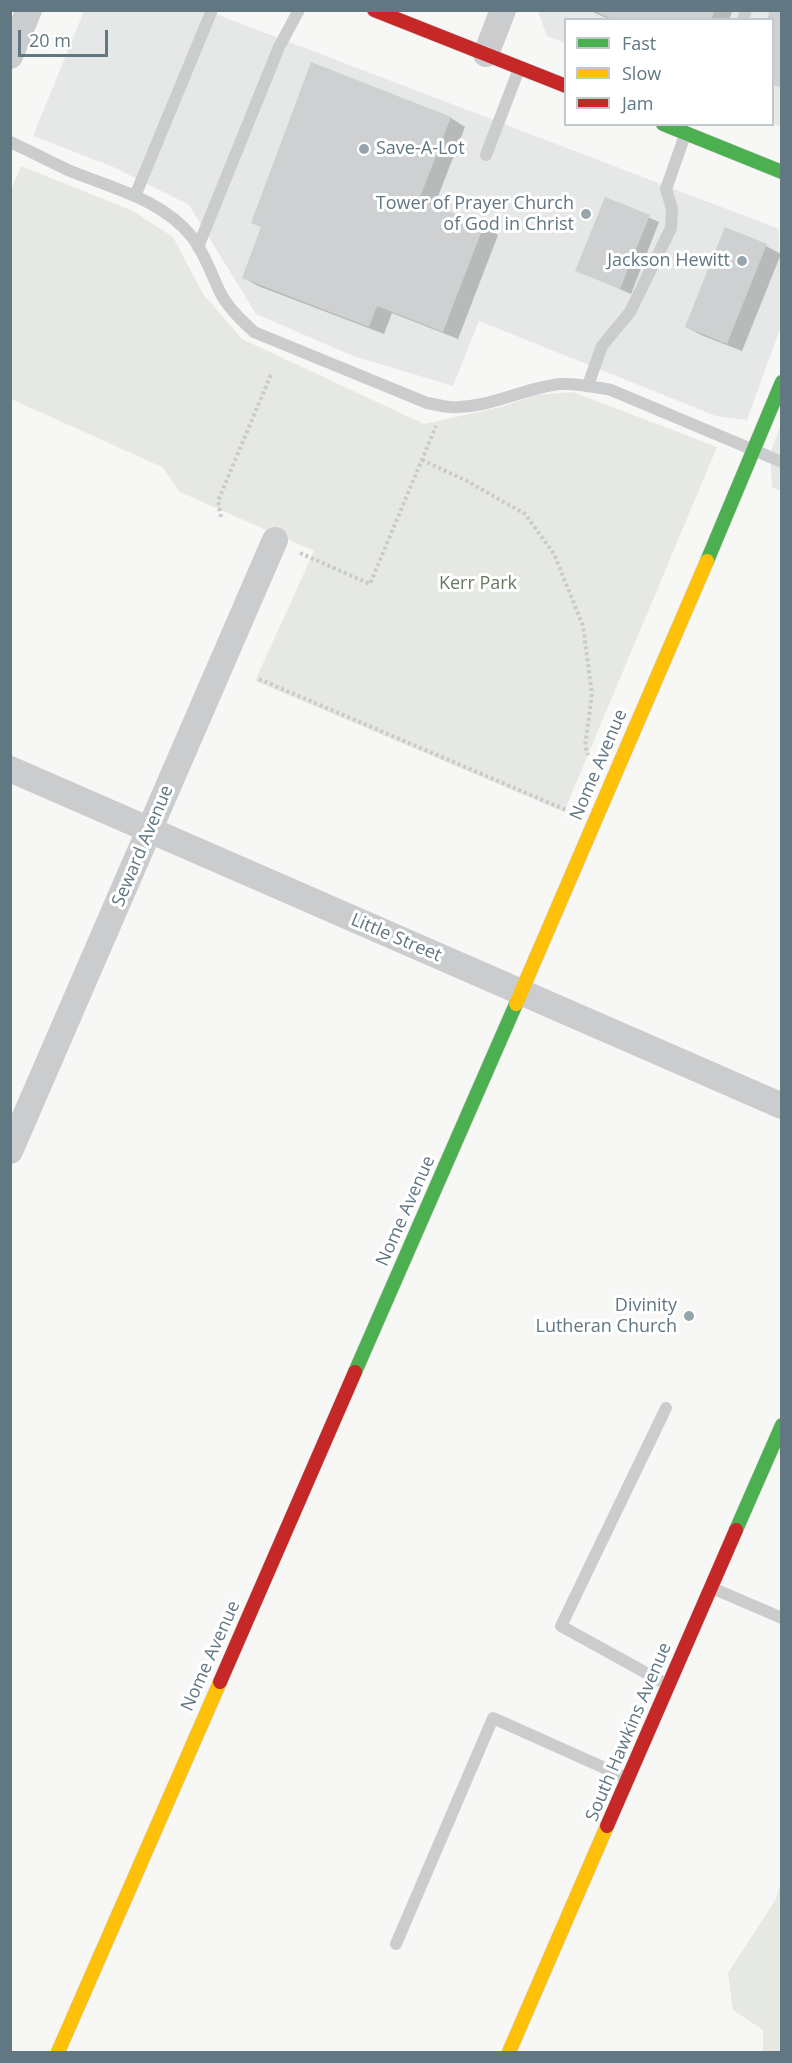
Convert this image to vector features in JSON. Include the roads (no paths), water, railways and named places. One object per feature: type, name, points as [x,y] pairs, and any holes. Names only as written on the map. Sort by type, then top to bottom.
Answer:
[{"type":"street","points":[[10,56],[29,10]]},
{"type":"street","points":[[374,10],[564,85]]},
{"type":"street","points":[[486,54],[503,10]]},
{"type":"street","points":[[668,126],[782,172]]},
{"type":"street","name":"Nome Avenue","points":[[58,2052],[520,992],[782,382]]},
{"type":"street","name":"Seward Avenue","points":[[10,1151],[275,540]]},
{"type":"street","name":"Little Street","points":[[10,769],[782,1106]]},
{"type":"street","name":"South Hawkins Avenue","points":[[509,2052],[782,1425]]},
{"type":"lane","points":[[135,196],[212,10]]},
{"type":"lane","points":[[198,247],[279,47],[299,10]]},
{"type":"lane","points":[[486,155],[519,68]]},
{"type":"lane","points":[[588,385],[602,345],[630,312],[671,228],[672,209],[666,189],[692,136],[702,126]]},
{"type":"lane","points":[[10,142],[65,168],[135,196],[156,206],[175,220],[193,238],[220,292],[236,315],[254,332],[427,403],[444,406],[477,404],[503,399],[535,388],[563,384],[588,385],[611,390],[782,462]]},
{"type":"lane","points":[[666,1408],[561,1626],[669,1685]]},
{"type":"lane","points":[[711,1587],[782,1618]]},
{"type":"lane","points":[[396,1944],[493,1718],[628,1779]]},
{"type":"place","name":"Save-A-Lot","points":[[364,149]]},
{"type":"place","name":"Tower of Prayer Church of God in Christ","points":[[586,214]]},
{"type":"place","name":"Jackson Hewitt","points":[[742,261]]},
{"type":"place","name":"Divinity Lutheran Church","points":[[689,1316]]},
{"type":"park label","name":"Kerr Park","points":[[478,584]]}]
